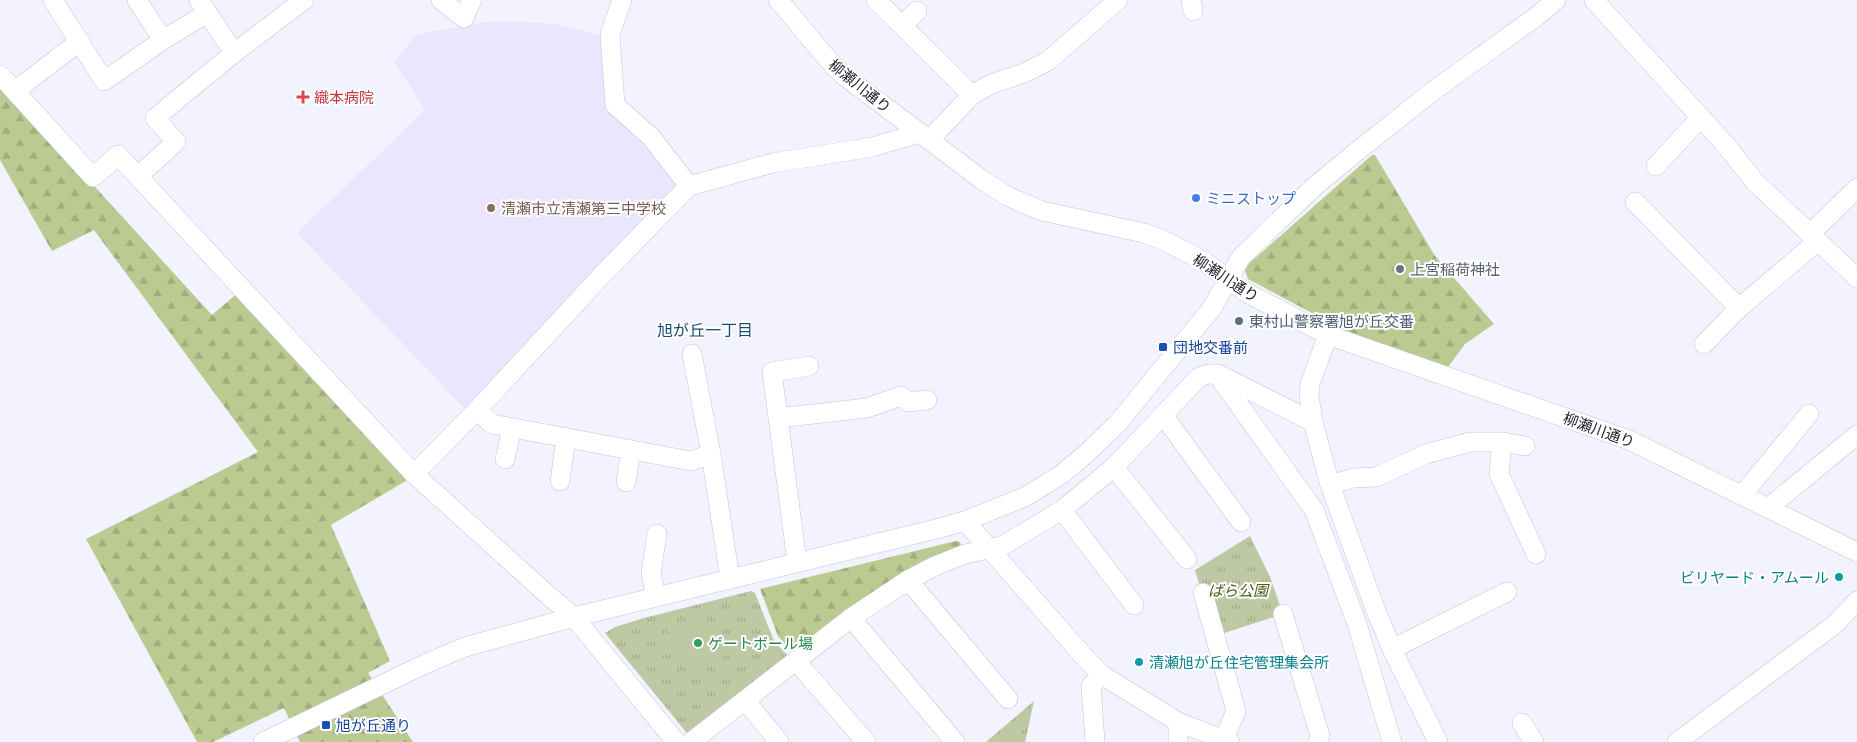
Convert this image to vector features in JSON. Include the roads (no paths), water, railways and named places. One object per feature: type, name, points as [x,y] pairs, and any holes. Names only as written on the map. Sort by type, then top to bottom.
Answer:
[{"type":"street","points":[[53,0],[104,81],[163,40],[203,7],[234,53]]},
{"type":"street","points":[[137,0],[163,40]]},
{"type":"street","points":[[441,0],[464,18],[472,0]]},
{"type":"street","points":[[622,0],[610,34],[615,104],[651,137],[689,186]]},
{"type":"street","name":"柳瀬川通り","points":[[778,0],[825,58],[843,75],[924,137],[1007,196],[1042,211],[1144,233],[1165,241],[1205,262],[1247,293],[1328,335],[1629,440],[1857,552]]},
{"type":"street","points":[[876,0],[972,95]]},
{"type":"street","points":[[414,474],[477,410],[578,299],[689,186],[773,163],[924,137],[972,95],[991,84],[1024,73],[1048,61],[1118,0]]},
{"type":"street","points":[[263,742],[425,664],[465,647],[574,617],[965,522],[1026,498],[1062,474],[1117,424],[1212,308],[1241,257],[1315,186],[1433,91],[1537,16],[1556,0]]},
{"type":"street","points":[[1594,0],[1725,144],[1755,182],[1856,275]]},
{"type":"street","points":[[138,176],[176,142],[155,118],[293,3]]},
{"type":"street","points":[[903,25],[917,10]]},
{"type":"street","points":[[15,91],[80,41]]},
{"type":"street","points":[[0,75],[93,177],[118,155],[414,474],[574,617],[676,742]]},
{"type":"street","points":[[1656,166],[1700,118]]},
{"type":"street","points":[[1704,344],[1814,237],[1857,188]]},
{"type":"street","points":[[1635,202],[1739,308]]},
{"type":"street","points":[[1328,335],[1310,384],[1309,396],[1313,422],[1330,485],[1376,611],[1392,649],[1438,742]]},
{"type":"street","points":[[692,354],[711,454],[730,579]]},
{"type":"street","points":[[797,562],[772,372],[809,366]]},
{"type":"street","points":[[691,742],[851,618],[908,580],[964,554],[1002,546],[1062,510],[1114,467],[1199,377],[1218,374],[1313,422]]},
{"type":"street","points":[[1218,374],[1314,510],[1357,624],[1392,742]]},
{"type":"street","points":[[778,418],[867,408],[901,396],[908,402],[927,400]]},
{"type":"street","points":[[477,410],[492,424],[512,428],[691,461],[711,454]]},
{"type":"street","points":[[1742,496],[1809,414]]},
{"type":"street","points":[[1163,415],[1241,522]]},
{"type":"street","points":[[505,459],[512,428]]},
{"type":"street","points":[[1768,508],[1857,435]]},
{"type":"street","points":[[560,481],[566,438]]},
{"type":"street","points":[[1330,485],[1353,478],[1376,477],[1426,454],[1470,442],[1502,442],[1525,446]]},
{"type":"street","points":[[1502,442],[1499,474],[1536,554]]},
{"type":"street","points":[[626,482],[631,450]]},
{"type":"street","points":[[1114,467],[1187,559]]},
{"type":"street","points":[[1062,510],[1134,605]]},
{"type":"street","points":[[965,522],[1102,675],[1178,722],[1227,741],[1236,711],[1203,593]]},
{"type":"street","points":[[656,597],[651,573],[657,534]]},
{"type":"street","points":[[908,580],[1008,699]]},
{"type":"street","points":[[1392,649],[1507,592]]},
{"type":"street","points":[[1686,740],[1834,625],[1857,601]]},
{"type":"street","points":[[1283,614],[1320,736],[1318,742]]},
{"type":"street","points":[[851,618],[955,742]]},
{"type":"street","points":[[796,661],[866,742]]},
{"type":"street","points":[[1095,742],[1091,686],[1102,675]]},
{"type":"street","points":[[744,700],[779,742]]},
{"type":"street","points":[[1178,722],[1178,742]]},
{"type":"street","points":[[1522,723],[1534,742]]},
{"type":"place","name":"織本病院","points":[[303,97]]},
{"type":"place","name":"ミニストップ","points":[[1196,198]]},
{"type":"place","name":"清瀬市立清瀬第三中学校","points":[[491,208]]},
{"type":"place","name":"上宮稲荷神社","points":[[1400,269]]},
{"type":"place","name":"東村山警察署旭が丘交番","points":[[1239,321]]},
{"type":"place","name":"団地交番前","points":[[1163,347]]},
{"type":"place","name":"ビリヤード・アムール","points":[[1839,577]]},
{"type":"place","name":"ゲートボール場","points":[[698,643]]},
{"type":"place","name":"清瀬旭が丘住宅管理集会所","points":[[1139,662]]},
{"type":"place","name":"旭が丘通り","points":[[326,725]]},
{"type":"district","name":"旭が丘一丁目","points":[[705,330]]},
{"type":"park label","name":"ばら公園","points":[[1238,590]]}]
